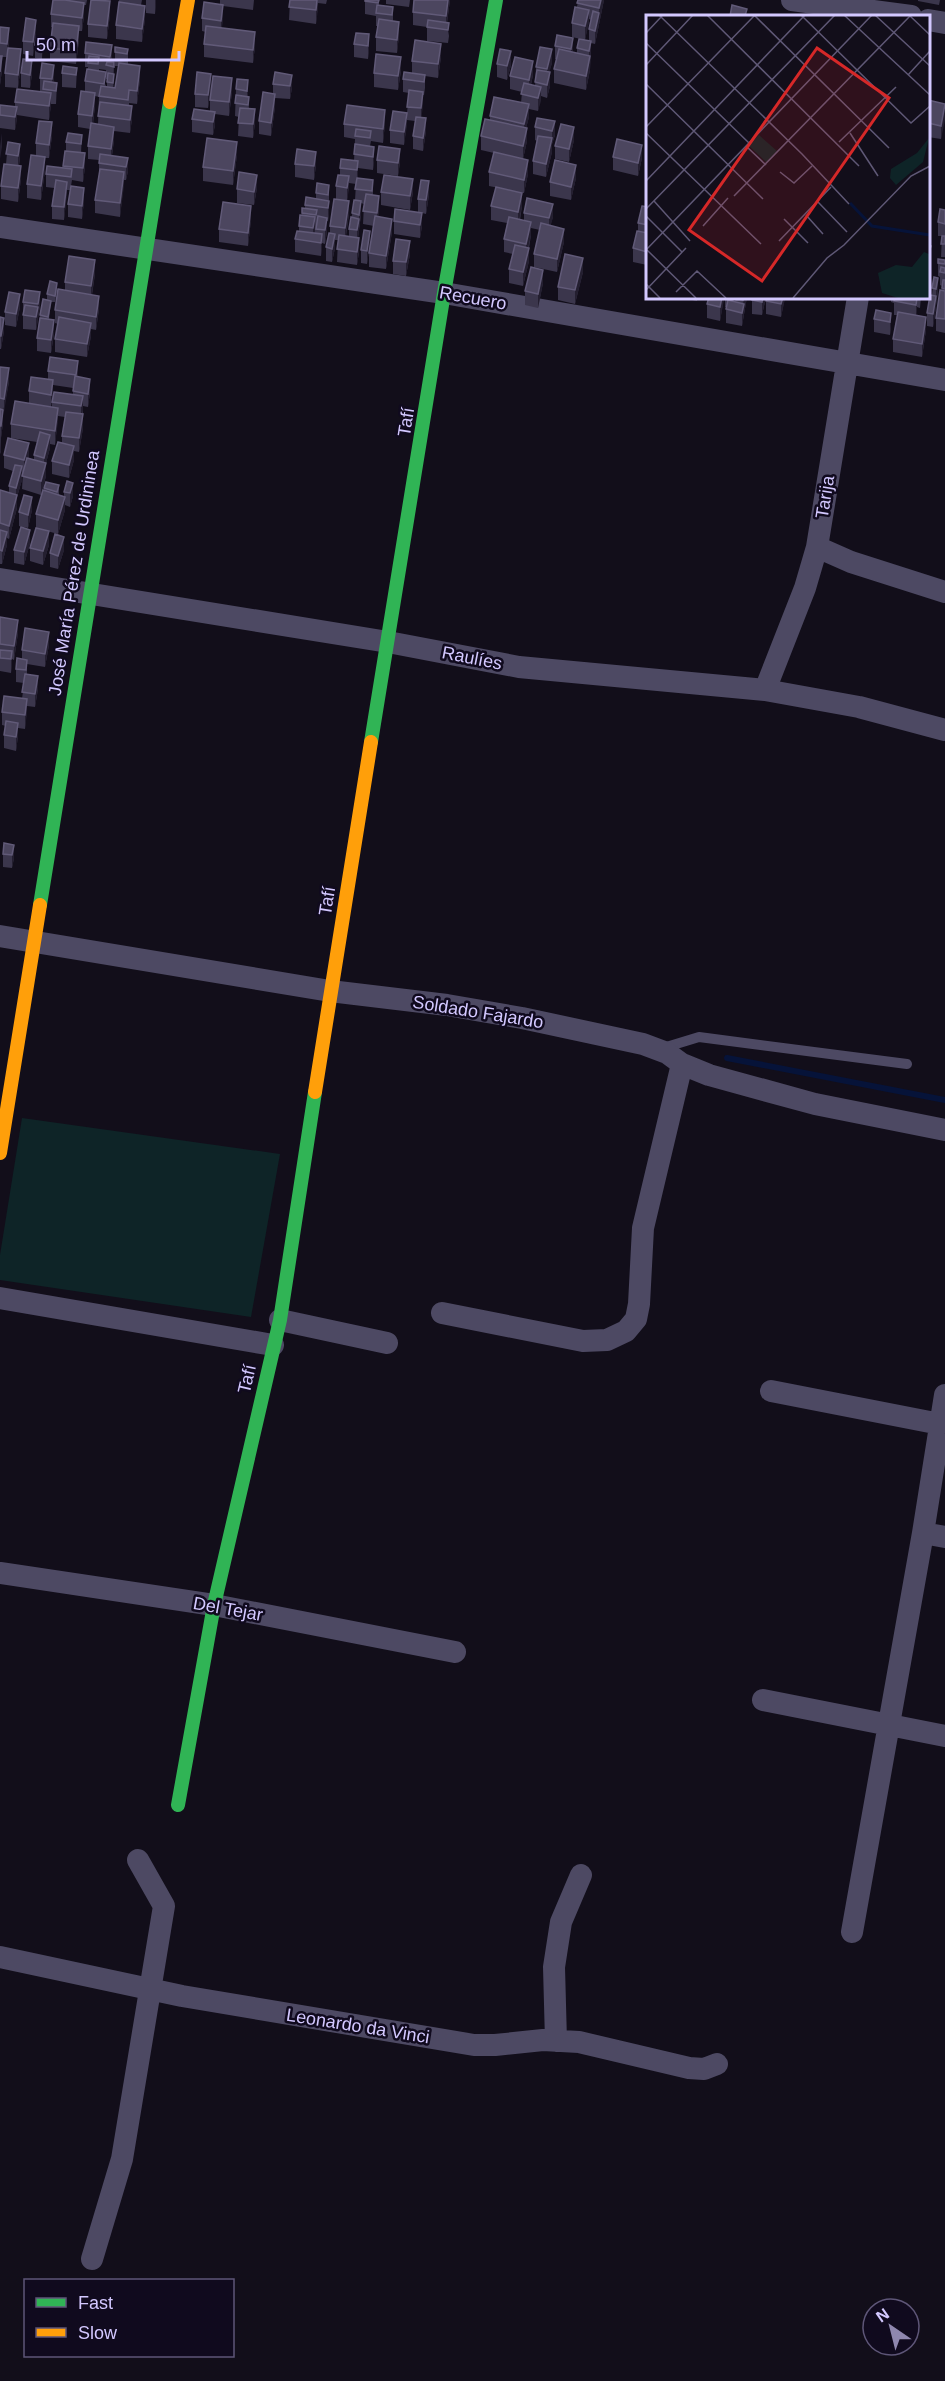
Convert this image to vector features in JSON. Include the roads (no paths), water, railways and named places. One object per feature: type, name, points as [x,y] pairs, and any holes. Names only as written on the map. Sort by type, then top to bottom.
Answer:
[{"type":"street","name":"José María Pérez de Urdininea","points":[[0,1153],[145,248],[188,0]]},
{"type":"street","name":"Tafí","points":[[178,1805],[214,1605],[280,1320],[330,991],[444,293],[496,0]]},
{"type":"street","points":[[792,0],[905,12]]},
{"type":"street","points":[[930,20],[945,23]]},
{"type":"street","name":"Recuero","points":[[0,227],[444,293],[847,365],[945,380]]},
{"type":"street","name":"Tarija","points":[[765,690],[805,588],[817,548],[858,298]]},
{"type":"street","points":[[817,548],[851,562],[945,592]]},
{"type":"street","name":"Raulíes","points":[[0,579],[388,642],[519,667],[765,690],[859,707],[945,730]]},
{"type":"street","name":"Soldado Fajardo","points":[[0,936],[330,991],[447,1005],[522,1018],[643,1044],[709,1075],[815,1104],[945,1130]]},
{"type":"street","points":[[442,1313],[583,1341],[607,1340],[626,1331],[636,1319],[644,1228],[682,1064]]},
{"type":"street","points":[[0,1298],[273,1345]]},
{"type":"street","points":[[280,1320],[387,1343]]},
{"type":"street","points":[[771,1391],[940,1424]]},
{"type":"street","points":[[852,1932],[889,1725],[934,1535],[940,1424],[945,1395]]},
{"type":"street","name":"Del Tejar","points":[[0,1573],[214,1605],[455,1653]]},
{"type":"street","points":[[763,1700],[945,1736]]},
{"type":"street","points":[[92,2259],[122,2159],[164,1906],[138,1860]]},
{"type":"street","points":[[556,2041],[554,1966],[561,1922],[581,1875]]},
{"type":"street","name":"Leonardo da Vinci","points":[[0,1957],[150,1989],[474,2045],[579,2042],[688,2068],[704,2069],[717,2064]]},
{"type":"lane","points":[[657,1050],[699,1038],[907,1064]]},
{"type":"waterway","points":[[727,1058],[945,1100]]}]
